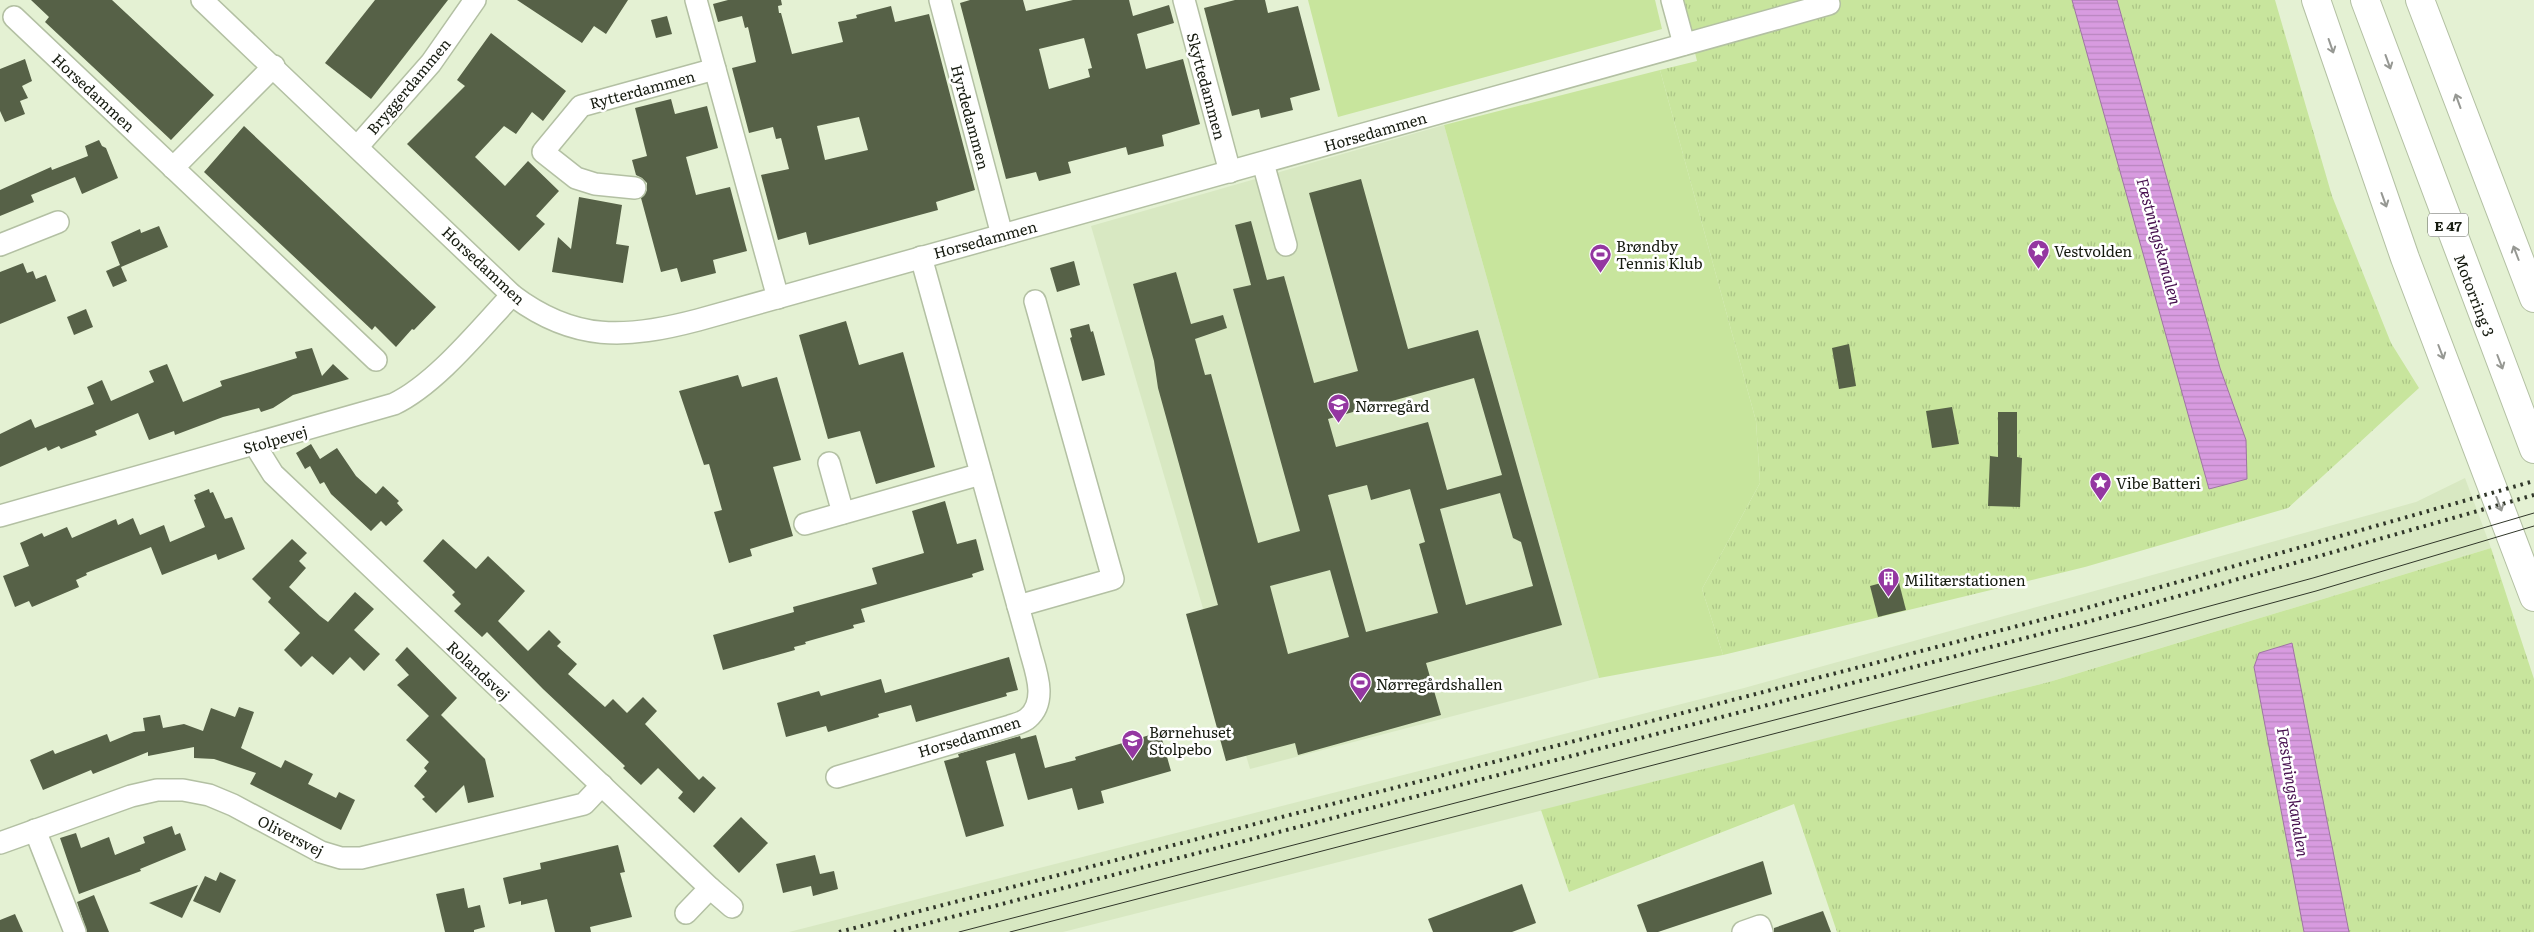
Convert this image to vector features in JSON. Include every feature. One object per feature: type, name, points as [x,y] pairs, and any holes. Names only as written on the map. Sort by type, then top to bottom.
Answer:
[{"type":"highway","points":[[2316,0],[2405,258],[2534,597]]},
{"type":"highway","name":"Motorring 3","points":[[2365,0],[2534,449]]},
{"type":"highway","points":[[2420,0],[2534,298]]},
{"type":"street","name":"Horsedammen","points":[[202,0],[274,66],[512,295],[555,321],[588,331],[623,335],[656,331],[778,298],[1829,4]]},
{"type":"street","name":"Bryggerdammen","points":[[358,146],[431,63],[475,0]]},
{"type":"street","name":"Rytterdammen","points":[[696,0],[778,298]]},
{"type":"street","name":"Hyrdedammen","points":[[940,0],[1002,235]]},
{"type":"street","name":"Skyttedammen","points":[[1184,0],[1230,172]]},
{"type":"street","points":[[1672,0],[1684,44]]},
{"type":"street","name":"Horsedammen","points":[[14,17],[376,360]]},
{"type":"street","points":[[173,168],[274,66]]},
{"type":"street","name":"Rytterdammen","points":[[635,188],[595,184],[576,178],[543,152],[581,106],[715,69]]},
{"type":"street","points":[[1263,163],[1286,245]]},
{"type":"street","points":[[0,245],[58,222]]},
{"type":"street","name":"Horsedammen","points":[[837,776],[1010,726],[1028,718],[1038,705],[1039,688],[1018,606],[921,257]]},
{"type":"street","name":"Stolpevej","points":[[0,516],[394,404],[407,398],[430,380],[512,295]]},
{"type":"street","points":[[1018,606],[1113,579],[1035,301]]},
{"type":"street","name":"Rolandsvej","points":[[255,445],[274,474],[732,907]]},
{"type":"street","points":[[829,463],[843,513]]},
{"type":"street","points":[[805,524],[981,474]]},
{"type":"street","name":"Oliversvej","points":[[0,843],[131,796],[157,790],[183,790],[208,795],[233,805],[321,852],[341,858],[361,858],[584,804],[602,785]]},
{"type":"street","points":[[35,830],[75,932]]},
{"type":"street","points":[[686,912],[710,888]]},
{"type":"street","points":[[1743,932],[1760,926],[1762,932]]},
{"type":"shaded area","name":"Nørregård","points":[[1444,125],[1599,678],[1250,769],[1091,226]]},
{"type":"shaded area","points":[[2465,478],[2491,548],[2049,682],[1063,932],[789,932],[1744,688],[2416,502]]},
{"type":"green space","points":[[1308,0],[1655,0],[1662,29],[1338,117]]},
{"type":"green space","name":"Vestvolden","points":[[1682,0],[2275,0],[2332,196],[2391,343],[2419,388],[2288,508],[2085,567],[1723,655],[1702,589],[1760,483],[1756,421],[1660,70],[1697,61]]},
{"type":"green space","name":"Brøndby Tennis Klub","points":[[1660,70],[1756,421],[1760,483],[1702,589],[1723,655],[1599,678],[1444,125]]},
{"type":"green space","points":[[2491,548],[2534,679],[2534,932],[1837,932],[1794,804],[1569,892],[1541,810],[2049,682]]},
{"type":"water","name":"Fæstningskanalen","points":[[2072,0],[2117,0],[2220,368],[2246,440],[2247,479],[2209,489]]},
{"type":"water","name":"Fæstningskanalen","points":[[2292,643],[2349,932],[2304,932],[2254,667],[2259,653]]},
{"type":"building","points":[[31,0],[112,0],[214,95],[171,140],[45,22],[49,17]]},
{"type":"building","points":[[375,0],[448,0],[371,99],[325,63]]},
{"type":"building","points":[[517,0],[628,0],[606,34],[594,26],[582,43]]},
{"type":"building","points":[[728,0],[781,0],[782,5],[778,6],[779,13],[781,13],[792,54],[843,42],[838,22],[857,18],[856,15],[891,6],[895,22],[929,14],[975,190],[936,202],[938,210],[809,245],[806,232],[778,240],[761,175],[789,169],[781,138],[776,139],[773,127],[749,133],[732,68],[756,62],[748,27],[745,28],[742,16],[718,22],[713,4]],"holes":[[[859,117],[868,150],[825,160],[817,126]]]},
{"type":"building","points":[[970,0],[1023,0],[1026,11],[1073,0],[1129,0],[1133,16],[1169,5],[1174,23],[1137,34],[1146,69],[1183,59],[1200,124],[1162,135],[1164,146],[1128,155],[1126,147],[1068,162],[1071,173],[1039,181],[1036,172],[1006,179],[960,3]],"holes":[[[1084,38],[1092,68],[1088,69],[1090,77],[1049,89],[1039,49]]]},
{"type":"building","points":[[1235,0],[1265,0],[1268,13],[1298,6],[1320,90],[1290,98],[1293,110],[1261,118],[1259,109],[1232,116],[1204,8]]},
{"type":"building","points":[[667,16],[672,34],[656,38],[651,20]]},
{"type":"building","points":[[491,33],[566,91],[543,121],[532,112],[516,134],[504,126],[475,157],[505,186],[528,161],[559,191],[536,216],[545,224],[519,251],[407,144],[465,86],[457,80]]},
{"type":"building","points":[[25,59],[32,81],[22,86],[28,98],[20,101],[25,114],[5,122],[0,111],[0,69]]},
{"type":"building","points":[[671,99],[675,114],[707,106],[718,148],[686,157],[696,195],[730,187],[747,251],[713,260],[716,273],[681,282],[677,268],[661,272],[641,198],[647,190],[647,183],[636,175],[632,160],[647,156],[635,108]]},
{"type":"building","points":[[244,126],[436,307],[396,347],[375,326],[372,330],[204,172]]},
{"type":"building","points":[[99,140],[102,146],[106,148],[118,178],[82,194],[75,177],[31,195],[34,202],[0,216],[0,190],[51,167],[52,170],[88,156],[85,146]]},
{"type":"building","points":[[1361,179],[1408,349],[1478,330],[1562,625],[1426,663],[1441,715],[1298,755],[1295,743],[1226,761],[1186,614],[1218,605],[1158,388],[1154,361],[1133,284],[1176,272],[1191,324],[1223,315],[1227,328],[1195,339],[1205,375],[1211,374],[1258,543],[1300,531],[1233,289],[1251,285],[1235,225],[1251,221],[1267,280],[1284,276],[1314,383],[1358,371],[1309,193]],"holes":[[[1474,378],[1502,475],[1447,490],[1428,422],[1336,447],[1328,419]],[[1367,485],[1371,500],[1410,489],[1425,542],[1419,544],[1438,613],[1366,632],[1328,495]],[[1500,493],[1513,538],[1521,542],[1533,586],[1466,605],[1440,509]],[[1330,570],[1349,637],[1288,654],[1270,586]]]},
{"type":"building","points":[[579,197],[622,205],[616,244],[629,246],[623,283],[552,272],[558,237],[571,249]]},
{"type":"building","points":[[159,226],[168,247],[121,267],[127,281],[113,287],[106,271],[120,265],[111,242],[140,229],[141,233]]},
{"type":"building","points":[[1074,261],[1080,285],[1057,292],[1050,268]]},
{"type":"building","points":[[23,263],[27,273],[33,271],[36,279],[46,275],[56,301],[0,324],[0,272]]},
{"type":"building","points":[[86,309],[93,327],[74,335],[67,317]]},
{"type":"building","points":[[846,321],[859,365],[903,352],[935,467],[876,484],[860,431],[828,439],[799,335]]},
{"type":"building","points":[[1089,324],[1091,332],[1093,331],[1105,375],[1082,381],[1070,338],[1072,337],[1070,329]]},
{"type":"building","points":[[1849,344],[1856,386],[1839,389],[1832,348]]},
{"type":"building","points":[[312,348],[322,376],[333,364],[349,379],[293,395],[273,408],[261,412],[259,408],[223,417],[175,435],[174,431],[149,440],[138,413],[95,431],[97,435],[61,449],[59,446],[48,451],[46,447],[0,467],[0,434],[31,419],[35,428],[94,404],[87,387],[102,380],[111,401],[154,382],[149,371],[167,364],[183,402],[222,386],[220,381],[297,358],[295,352]]},
{"type":"building","points":[[738,375],[742,387],[777,377],[801,460],[773,467],[793,536],[750,549],[752,556],[729,563],[714,512],[722,510],[709,464],[704,465],[679,391]]},
{"type":"building","points":[[1952,407],[1959,444],[1932,448],[1926,411]]},
{"type":"building","points":[[1998,412],[2017,412],[2017,457],[2022,458],[2020,507],[1988,506],[1990,456],[1998,457]]},
{"type":"building","points":[[311,444],[320,459],[337,448],[356,476],[376,494],[383,486],[399,501],[397,503],[403,510],[386,526],[381,521],[371,531],[331,494],[324,482],[320,484],[310,466],[305,469],[296,453]]},
{"type":"building","points":[[209,489],[210,493],[213,492],[225,519],[232,517],[245,549],[218,560],[216,554],[162,575],[151,547],[86,573],[87,575],[76,580],[79,587],[32,607],[29,601],[15,607],[3,576],[29,566],[20,543],[42,533],[44,537],[67,527],[72,538],[116,519],[118,525],[133,518],[140,535],[164,525],[170,542],[205,527],[194,500],[196,499],[194,495]]},
{"type":"building","points":[[945,501],[957,544],[976,539],[984,570],[972,574],[973,577],[861,609],[865,622],[853,625],[854,628],[805,642],[806,644],[794,647],[795,650],[723,670],[713,635],[794,612],[793,607],[877,584],[872,568],[924,553],[912,511]]},
{"type":"building","points":[[292,539],[307,553],[299,561],[306,568],[289,587],[320,616],[328,622],[355,592],[374,609],[354,630],[380,654],[364,671],[350,657],[333,675],[312,656],[301,667],[284,650],[300,633],[268,602],[271,598],[252,579]]},
{"type":"building","points":[[443,539],[476,569],[488,556],[525,591],[498,621],[528,651],[549,630],[561,642],[557,646],[577,664],[568,674],[605,707],[613,699],[627,713],[643,697],[657,711],[645,724],[699,780],[703,776],[716,788],[694,813],[678,798],[683,792],[658,768],[641,785],[623,768],[625,766],[543,689],[487,632],[482,637],[454,611],[461,604],[452,595],[455,592],[423,561]]},
{"type":"building","name":"Militærstationen","points":[[1898,579],[1906,610],[1878,617],[1870,586]]},
{"type":"building","points":[[407,647],[457,698],[441,715],[485,759],[494,797],[468,803],[464,785],[436,813],[422,799],[425,797],[414,786],[427,771],[424,768],[429,762],[406,740],[429,716],[397,685],[409,675],[395,660]]},
{"type":"building","points":[[1009,657],[1018,690],[1006,693],[1007,696],[916,722],[911,705],[878,714],[879,717],[828,732],[826,726],[786,737],[777,703],[819,691],[821,696],[881,679],[885,693]]},
{"type":"building","points":[[239,707],[254,712],[241,748],[281,768],[285,760],[313,774],[308,784],[336,798],[339,792],[355,800],[341,830],[250,784],[256,773],[214,759],[194,758],[194,747],[148,756],[148,752],[93,774],[91,770],[43,790],[30,760],[53,750],[55,754],[107,734],[110,742],[134,732],[145,731],[143,718],[160,715],[163,728],[184,724],[203,731],[211,708],[235,717]]},
{"type":"building","points":[[1160,732],[1171,771],[1101,791],[1104,803],[1078,810],[1072,788],[1028,800],[1015,753],[986,761],[1004,826],[966,837],[944,761],[959,757],[958,754],[1020,736],[1021,739],[1036,735],[1045,768],[1076,760],[1075,757]]},
{"type":"building","points":[[741,817],[768,843],[739,873],[713,846]]},
{"type":"building","points":[[172,826],[175,835],[180,833],[186,850],[140,869],[141,871],[79,894],[60,838],[76,833],[81,848],[109,837],[115,855],[145,843],[143,837]]},
{"type":"building","points":[[618,845],[625,872],[620,873],[632,917],[590,927],[591,932],[555,932],[547,899],[521,905],[521,901],[509,904],[503,878],[541,869],[540,863]]},
{"type":"building","points":[[815,855],[820,874],[834,871],[838,889],[813,896],[811,886],[783,893],[776,864]]},
{"type":"building","points":[[1763,861],[1772,894],[1658,932],[1647,932],[1637,905]]},
{"type":"building","points":[[220,872],[236,880],[220,913],[193,901],[205,876],[216,881]]},
{"type":"building","points":[[1522,884],[1536,923],[1512,932],[1433,932],[1428,919]]},
{"type":"building","points":[[198,885],[182,918],[149,903]]},
{"type":"building","points":[[464,888],[468,908],[480,905],[485,927],[474,930],[474,932],[445,932],[436,894]]},
{"type":"building","points":[[94,895],[109,932],[87,932],[77,902]]},
{"type":"building","points":[[1823,911],[1831,932],[1774,932],[1774,928]]},
{"type":"building","points":[[15,914],[23,932],[0,932],[0,920]]},
{"type":"tram line","points":[[959,932],[2140,625],[2313,578],[2534,513]]},
{"type":"tram line","points":[[1010,932],[2143,638],[2316,591],[2534,526]]},
{"type":"railway","points":[[839,932],[2083,609],[2534,481]]},
{"type":"railway","points":[[894,932],[2087,622],[2534,495]]},
{"type":"place","name":"Vestvolden","points":[[2038,269]]},
{"type":"place","name":"Brøndby Tennis Klub","points":[[1600,273]]},
{"type":"place","name":"Nørregård","points":[[1339,424]]},
{"type":"place","name":"Vibe Batteri","points":[[2100,501]]},
{"type":"place","name":"Militærstationen","points":[[1888,598]]},
{"type":"place","name":"Nørregårdshallen","points":[[1360,702]]},
{"type":"place","name":"Børnehuset Stolpebo","points":[[1133,759]]}]
